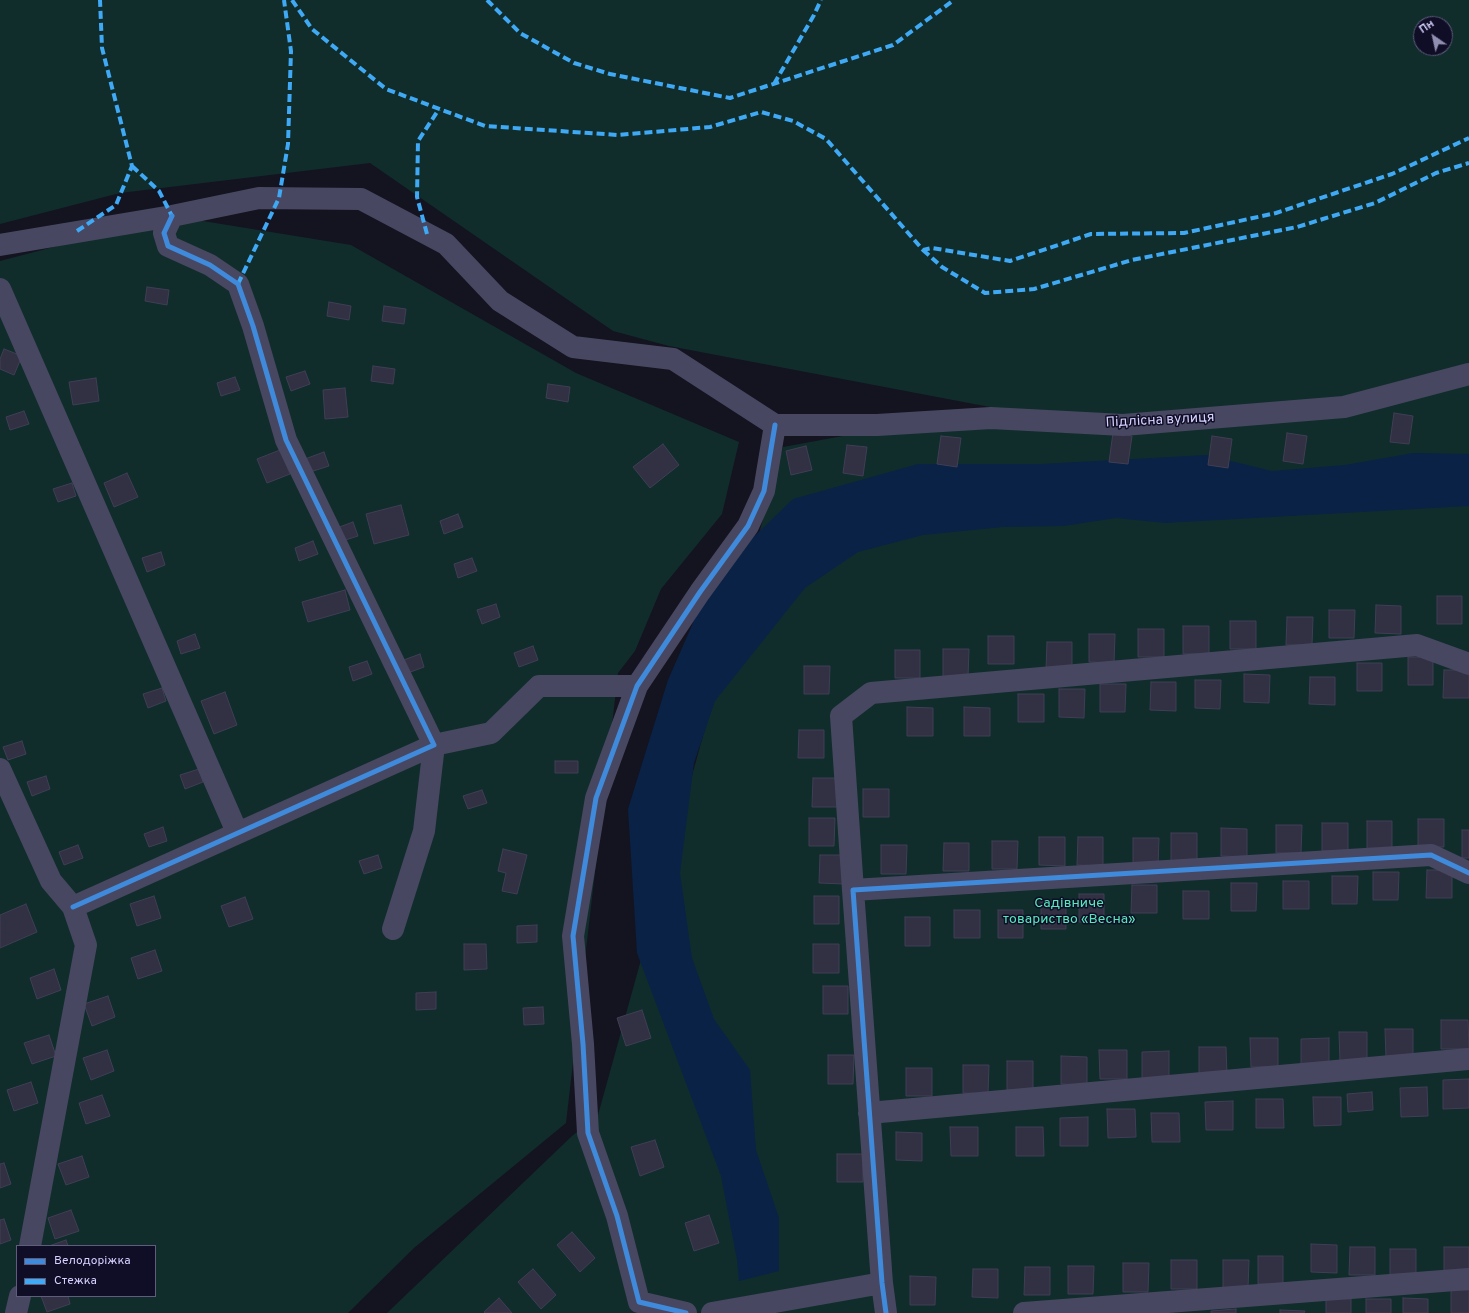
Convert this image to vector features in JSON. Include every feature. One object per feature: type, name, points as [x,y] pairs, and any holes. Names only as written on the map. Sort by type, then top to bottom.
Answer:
[{"type":"street","points":[[0,245],[172,216],[259,198],[361,199],[446,244],[500,301],[573,347],[673,359],[775,425],[764,491],[748,526],[700,592],[637,686],[596,798],[573,936],[583,1044],[588,1133],[617,1216],[634,1307],[686,1313]]},
{"type":"street","points":[[172,216],[164,233],[168,246],[210,265],[238,284],[254,326],[286,440],[434,745],[424,831],[393,929]]},
{"type":"street","points":[[0,289],[237,832]]},
{"type":"street","name":"Підлісна вулиця","points":[[775,425],[877,425],[991,418],[1123,425],[1344,407],[1469,374]]},
{"type":"street","points":[[886,1313],[882,1283],[869,1113],[841,716],[871,693],[1417,645],[1469,664]]},
{"type":"street","points":[[72,907],[434,745],[491,733],[539,686],[637,686]]},
{"type":"street","points":[[0,769],[52,881],[72,907],[86,945],[30,1245]]},
{"type":"street","points":[[854,890],[1431,854],[1469,873]]},
{"type":"street","points":[[869,1113],[1469,1059]]},
{"type":"street","points":[[1024,1313],[1469,1279]]},
{"type":"street","points":[[712,1313],[882,1283]]},
{"type":"street","points":[[16,1313],[20,1297]]},
{"type":"green space","name":"Садівниче товариство «Весна»","points":[[0,0],[1469,0],[1469,1313],[387,1313],[572,1136],[598,1115],[783,447],[995,408],[669,346],[613,331],[370,163],[120,193],[0,224]]},
{"type":"green space","points":[[172,216],[351,245],[576,373],[739,442],[722,514],[661,589],[635,651],[618,673],[566,1123],[414,1248],[348,1313],[0,1313],[0,261]]},
{"type":"water","points":[[1413,453],[1469,454],[1469,506],[1165,523],[1116,518],[1064,526],[1003,527],[923,535],[858,552],[805,588],[715,701],[694,763],[680,873],[692,958],[714,1019],[750,1070],[756,1150],[779,1218],[779,1271],[739,1281],[737,1260],[721,1176],[637,953],[628,809],[668,680],[714,575],[793,499],[918,464],[1041,464],[1206,455],[1272,471],[1345,465]]},
{"type":"building","points":[[147,287],[169,290],[167,305],[145,301]]},
{"type":"building","points":[[329,302],[351,306],[349,320],[327,316]]},
{"type":"building","points":[[384,306],[406,309],[404,324],[382,321]]},
{"type":"building","points":[[4,349],[22,356],[14,375],[0,369],[0,359]]},
{"type":"building","points":[[373,366],[395,369],[393,384],[371,381]]},
{"type":"building","points":[[305,371],[310,384],[291,391],[286,377]]},
{"type":"building","points":[[235,377],[240,390],[221,396],[217,383]]},
{"type":"building","points":[[96,378],[99,401],[73,405],[69,382]]},
{"type":"building","points":[[548,384],[570,387],[568,402],[546,398]]},
{"type":"building","points":[[345,388],[348,417],[325,419],[323,390]]},
{"type":"building","points":[[24,411],[29,424],[10,430],[6,417]]},
{"type":"building","points":[[1394,413],[1413,416],[1409,444],[1390,442]]},
{"type":"building","points":[[1113,433],[1132,436],[1128,464],[1109,462]]},
{"type":"building","points":[[1287,433],[1307,436],[1303,464],[1283,461]]},
{"type":"building","points":[[941,436],[961,438],[957,467],[937,464]]},
{"type":"building","points":[[1212,436],[1232,439],[1228,468],[1208,465]]},
{"type":"building","points":[[663,444],[679,465],[650,488],[633,467]]},
{"type":"building","points":[[847,445],[867,447],[863,476],[843,473]]},
{"type":"building","points":[[806,446],[812,470],[791,475],[786,451]]},
{"type":"building","points":[[280,450],[290,474],[267,483],[257,459]]},
{"type":"building","points":[[324,452],[329,466],[310,472],[305,459]]},
{"type":"building","points":[[127,473],[138,497],[114,507],[104,483]]},
{"type":"building","points":[[72,483],[76,496],[58,502],[53,489]]},
{"type":"building","points":[[401,505],[409,535],[374,544],[366,514]]},
{"type":"building","points":[[458,514],[463,527],[444,534],[440,521]]},
{"type":"building","points":[[353,522],[358,536],[339,542],[334,529]]},
{"type":"building","points":[[313,541],[318,554],[299,561],[295,548]]},
{"type":"building","points":[[161,552],[165,565],[147,572],[142,558]]},
{"type":"building","points":[[472,558],[477,571],[458,578],[454,564]]},
{"type":"building","points":[[345,590],[350,610],[308,622],[302,602]]},
{"type":"building","points":[[1437,596],[1462,596],[1462,624],[1437,624]]},
{"type":"building","points":[[496,604],[500,617],[482,624],[477,610]]},
{"type":"building","points":[[1376,605],[1401,606],[1401,634],[1375,633]]},
{"type":"building","points":[[1329,610],[1355,610],[1354,638],[1329,638]]},
{"type":"building","points":[[1287,617],[1313,617],[1312,645],[1286,645]]},
{"type":"building","points":[[1230,621],[1256,621],[1256,649],[1230,649]]},
{"type":"building","points":[[1183,626],[1209,626],[1209,654],[1183,654]]},
{"type":"building","points":[[1138,629],[1164,629],[1164,657],[1138,657]]},
{"type":"building","points":[[195,634],[200,648],[181,654],[177,641]]},
{"type":"building","points":[[1089,634],[1115,634],[1114,663],[1089,662]]},
{"type":"building","points":[[988,636],[1014,636],[1014,664],[988,664]]},
{"type":"building","points":[[1047,642],[1072,642],[1072,670],[1046,670]]},
{"type":"building","points":[[533,646],[538,660],[519,667],[514,653]]},
{"type":"building","points":[[943,649],[969,649],[968,677],[943,677]]},
{"type":"building","points":[[895,650],[920,650],[920,678],[895,678]]},
{"type":"building","points":[[420,654],[424,667],[405,674],[401,661]]},
{"type":"building","points":[[1408,657],[1433,657],[1433,685],[1408,685]]},
{"type":"building","points":[[367,661],[372,674],[353,681],[349,667]]},
{"type":"building","points":[[1357,663],[1382,663],[1382,691],[1357,691]]},
{"type":"building","points":[[804,666],[830,666],[829,694],[804,694]]},
{"type":"building","points":[[1444,670],[1469,670],[1469,698],[1443,698]]},
{"type":"building","points":[[1244,674],[1270,675],[1269,703],[1244,702]]},
{"type":"building","points":[[1310,677],[1335,677],[1335,705],[1309,704]]},
{"type":"building","points":[[1195,680],[1221,680],[1220,709],[1195,708]]},
{"type":"building","points":[[1151,682],[1176,682],[1176,711],[1150,710]]},
{"type":"building","points":[[1100,684],[1126,684],[1125,712],[1100,712]]},
{"type":"building","points":[[162,688],[166,701],[148,708],[143,694]]},
{"type":"building","points":[[1059,689],[1085,689],[1084,718],[1059,717]]},
{"type":"building","points":[[225,692],[237,725],[214,734],[201,701]]},
{"type":"building","points":[[1018,694],[1044,694],[1044,722],[1018,722]]},
{"type":"building","points":[[907,707],[933,708],[933,736],[907,736]]},
{"type":"building","points":[[964,707],[990,708],[990,736],[964,736]]},
{"type":"building","points":[[799,730],[824,730],[824,758],[798,758]]},
{"type":"building","points":[[22,741],[26,754],[8,760],[3,747]]},
{"type":"building","points":[[555,761],[578,761],[578,773],[555,773]]},
{"type":"building","points":[[199,769],[203,782],[185,789],[180,775]]},
{"type":"building","points":[[46,776],[50,789],[32,796],[27,782]]},
{"type":"building","points":[[813,778],[838,778],[838,807],[812,807]]},
{"type":"building","points":[[863,789],[889,789],[889,817],[863,817]]},
{"type":"building","points":[[482,790],[487,803],[468,809],[463,796]]},
{"type":"building","points":[[809,818],[835,818],[834,846],[809,846]]},
{"type":"building","points":[[1418,819],[1444,819],[1444,847],[1418,847]]},
{"type":"building","points":[[1367,821],[1392,821],[1392,849],[1367,849]]},
{"type":"building","points":[[1322,823],[1348,823],[1348,852],[1322,851]]},
{"type":"building","points":[[1276,825],[1302,825],[1301,853],[1276,853]]},
{"type":"building","points":[[163,827],[167,841],[149,847],[144,834]]},
{"type":"building","points":[[1221,828],[1247,829],[1247,857],[1221,856]]},
{"type":"building","points":[[1462,830],[1469,830],[1469,858],[1462,858]]},
{"type":"building","points":[[1171,833],[1197,833],[1197,861],[1171,861]]},
{"type":"building","points":[[1039,837],[1065,837],[1065,866],[1039,865]]},
{"type":"building","points":[[1078,837],[1103,837],[1103,866],[1077,865]]},
{"type":"building","points":[[1133,838],[1159,838],[1158,866],[1133,866]]},
{"type":"building","points":[[992,841],[1018,841],[1017,869],[992,869]]},
{"type":"building","points":[[944,843],[969,843],[969,871],[943,871]]},
{"type":"building","points":[[78,845],[83,858],[64,865],[59,852]]},
{"type":"building","points":[[881,845],[907,845],[906,874],[881,874]]},
{"type":"building","points":[[503,849],[527,855],[517,894],[502,891],[506,873],[498,871]]},
{"type":"building","points":[[378,855],[382,868],[364,874],[359,861]]},
{"type":"building","points":[[820,855],[846,855],[845,884],[819,883]]},
{"type":"building","points":[[1427,870],[1452,870],[1452,898],[1426,898]]},
{"type":"building","points":[[1373,872],[1399,872],[1398,900],[1373,900]]},
{"type":"building","points":[[1332,876],[1358,876],[1357,904],[1332,904]]},
{"type":"building","points":[[1283,881],[1309,881],[1309,909],[1283,909]]},
{"type":"building","points":[[1231,883],[1257,883],[1256,911],[1231,911]]},
{"type":"building","points":[[1132,885],[1157,885],[1157,913],[1131,913]]},
{"type":"building","points":[[1183,891],[1209,891],[1209,919],[1183,919]]},
{"type":"building","points":[[1079,894],[1104,894],[1104,923],[1079,922]]},
{"type":"building","points":[[154,896],[161,918],[137,926],[130,904]]},
{"type":"building","points":[[814,896],[839,896],[839,924],[814,924]]},
{"type":"building","points":[[245,897],[253,919],[229,927],[221,906]]},
{"type":"building","points":[[1041,901],[1066,901],[1066,929],[1041,929]]},
{"type":"building","points":[[26,904],[37,932],[0,948],[0,915]]},
{"type":"building","points":[[954,910],[980,910],[980,938],[954,938]]},
{"type":"building","points":[[998,910],[1023,910],[1023,938],[998,938]]},
{"type":"building","points":[[905,917],[930,917],[930,946],[905,946]]},
{"type":"building","points":[[537,925],[537,942],[517,943],[517,926]]},
{"type":"building","points":[[464,944],[486,944],[487,969],[464,970]]},
{"type":"building","points":[[813,944],[839,944],[839,973],[813,973]]},
{"type":"building","points":[[155,950],[162,971],[138,979],[131,958]]},
{"type":"building","points":[[54,969],[61,990],[37,999],[30,978]]},
{"type":"building","points":[[823,986],[848,986],[848,1014],[823,1014]]},
{"type":"building","points":[[436,992],[436,1009],[416,1010],[416,993]]},
{"type":"building","points":[[108,996],[115,1017],[92,1026],[84,1004]]},
{"type":"building","points":[[543,1007],[544,1024],[524,1025],[523,1008]]},
{"type":"building","points":[[642,1010],[651,1038],[626,1046],[617,1018]]},
{"type":"building","points":[[1441,1020],[1468,1020],[1469,1049],[1441,1049]]},
{"type":"building","points":[[1385,1029],[1413,1029],[1413,1058],[1386,1058]]},
{"type":"building","points":[[1339,1032],[1367,1032],[1367,1060],[1340,1061]]},
{"type":"building","points":[[49,1035],[56,1056],[32,1064],[24,1043]]},
{"type":"building","points":[[1250,1038],[1278,1038],[1278,1067],[1251,1067]]},
{"type":"building","points":[[1329,1038],[1329,1067],[1301,1067],[1301,1039]]},
{"type":"building","points":[[1199,1047],[1226,1047],[1227,1076],[1199,1076]]},
{"type":"building","points":[[107,1050],[114,1071],[91,1080],[83,1058]]},
{"type":"building","points":[[1099,1050],[1127,1050],[1127,1079],[1100,1079]]},
{"type":"building","points":[[1169,1051],[1169,1080],[1142,1081],[1142,1052]]},
{"type":"building","points":[[828,1055],[854,1055],[853,1084],[828,1084]]},
{"type":"building","points":[[1061,1056],[1087,1057],[1087,1085],[1061,1084]]},
{"type":"building","points":[[1007,1061],[1033,1061],[1033,1090],[1007,1090]]},
{"type":"building","points":[[963,1065],[989,1065],[988,1094],[963,1093]]},
{"type":"building","points":[[906,1068],[932,1068],[932,1096],[906,1096]]},
{"type":"building","points":[[1469,1079],[1469,1108],[1443,1109],[1443,1080]]},
{"type":"building","points":[[31,1082],[38,1103],[14,1111],[7,1090]]},
{"type":"building","points":[[1427,1087],[1428,1116],[1401,1117],[1400,1088]]},
{"type":"building","points":[[1372,1092],[1373,1110],[1348,1112],[1347,1094]]},
{"type":"building","points":[[102,1095],[110,1116],[86,1124],[79,1103]]},
{"type":"building","points":[[1313,1097],[1341,1097],[1341,1125],[1314,1126]]},
{"type":"building","points":[[1256,1099],[1283,1099],[1284,1128],[1256,1128]]},
{"type":"building","points":[[1233,1101],[1233,1130],[1206,1130],[1205,1102]]},
{"type":"building","points":[[1107,1109],[1135,1109],[1136,1137],[1108,1138]]},
{"type":"building","points":[[1151,1113],[1179,1113],[1180,1142],[1152,1142]]},
{"type":"building","points":[[1088,1117],[1088,1146],[1060,1146],[1060,1118]]},
{"type":"building","points":[[950,1127],[978,1127],[978,1156],[951,1156]]},
{"type":"building","points":[[1016,1127],[1043,1127],[1044,1156],[1016,1156]]},
{"type":"building","points":[[896,1132],[922,1133],[922,1161],[896,1160]]},
{"type":"building","points":[[655,1140],[664,1167],[640,1176],[631,1147]]},
{"type":"building","points":[[837,1154],[863,1154],[863,1182],[837,1182]]},
{"type":"building","points":[[82,1156],[89,1177],[66,1185],[58,1164]]},
{"type":"building","points":[[4,1163],[11,1184],[0,1188],[0,1164]]},
{"type":"building","points":[[71,1210],[79,1231],[55,1239],[48,1218]]},
{"type":"building","points":[[709,1215],[719,1243],[694,1251],[685,1223]]},
{"type":"building","points":[[4,1219],[11,1240],[0,1244],[0,1220]]},
{"type":"building","points":[[572,1232],[595,1258],[580,1272],[557,1245]]},
{"type":"building","points":[[66,1240],[68,1245],[52,1245]]},
{"type":"building","points":[[1311,1244],[1337,1245],[1337,1273],[1311,1272]]},
{"type":"building","points":[[1350,1247],[1375,1247],[1375,1275],[1349,1275]]},
{"type":"building","points":[[1444,1247],[1469,1247],[1469,1276],[1444,1276]]},
{"type":"building","points":[[1390,1249],[1416,1249],[1416,1278],[1390,1278]]},
{"type":"building","points":[[1258,1256],[1283,1256],[1283,1284],[1258,1284]]},
{"type":"building","points":[[1171,1260],[1197,1260],[1197,1289],[1171,1289]]},
{"type":"building","points":[[1223,1260],[1249,1260],[1248,1288],[1223,1288]]},
{"type":"building","points":[[1123,1263],[1149,1263],[1148,1292],[1123,1292]]},
{"type":"building","points":[[1068,1266],[1094,1266],[1093,1294],[1068,1294]]},
{"type":"building","points":[[1025,1267],[1050,1267],[1050,1295],[1024,1295]]},
{"type":"building","points":[[533,1269],[556,1295],[541,1309],[518,1282]]},
{"type":"building","points":[[973,1269],[998,1269],[998,1298],[972,1297]]},
{"type":"building","points":[[910,1276],[936,1277],[935,1305],[910,1305]]},
{"type":"building","points":[[1451,1290],[1469,1290],[1469,1313],[1451,1313]]},
{"type":"building","points":[[41,1297],[68,1297],[70,1304],[47,1312]]},
{"type":"building","points":[[499,1298],[512,1313],[484,1312]]},
{"type":"building","points":[[1326,1298],[1351,1299],[1351,1313],[1326,1313]]},
{"type":"building","points":[[1403,1298],[1428,1299],[1428,1313],[1403,1313]]},
{"type":"building","points":[[1366,1299],[1391,1299],[1391,1313],[1366,1313]]},
{"type":"building","points":[[1236,1309],[1236,1313],[1211,1313],[1211,1311]]},
{"type":"building","points":[[1280,1310],[1305,1311],[1304,1313],[1280,1313]]},
{"type":"marked path","points":[[77,231],[116,205],[132,166],[102,48],[100,0]]},
{"type":"marked path","points":[[238,284],[279,198],[288,144],[291,51],[284,0]]},
{"type":"marked path","points":[[292,0],[312,29],[386,89],[485,126],[618,135],[710,127],[761,112],[793,121],[826,139],[923,250],[932,248],[1010,261],[1091,234],[1184,233],[1276,213],[1392,174],[1469,138]]},
{"type":"marked path","points":[[487,0],[520,33],[574,63],[610,74],[730,98],[893,45],[954,0]]},
{"type":"marked path","points":[[774,84],[814,15],[821,0]]},
{"type":"marked path","points":[[427,234],[417,197],[418,141],[439,109]]},
{"type":"marked path","points":[[923,250],[942,267],[985,293],[1034,289],[1132,260],[1297,227],[1375,203],[1436,173],[1469,163]]},
{"type":"marked path","points":[[132,166],[159,191],[172,216]]},
{"type":"cycle path","points":[[73,907],[434,745],[286,440],[253,326],[238,284],[210,265],[168,246],[164,233],[172,216]]},
{"type":"cycle path","points":[[686,1313],[639,1302],[617,1216],[588,1133],[583,1044],[573,936],[596,798],[637,686],[700,592],[748,526],[764,491],[775,425]]},
{"type":"cycle path","points":[[886,1313],[882,1283],[853,890],[1431,855],[1469,873]]}]
